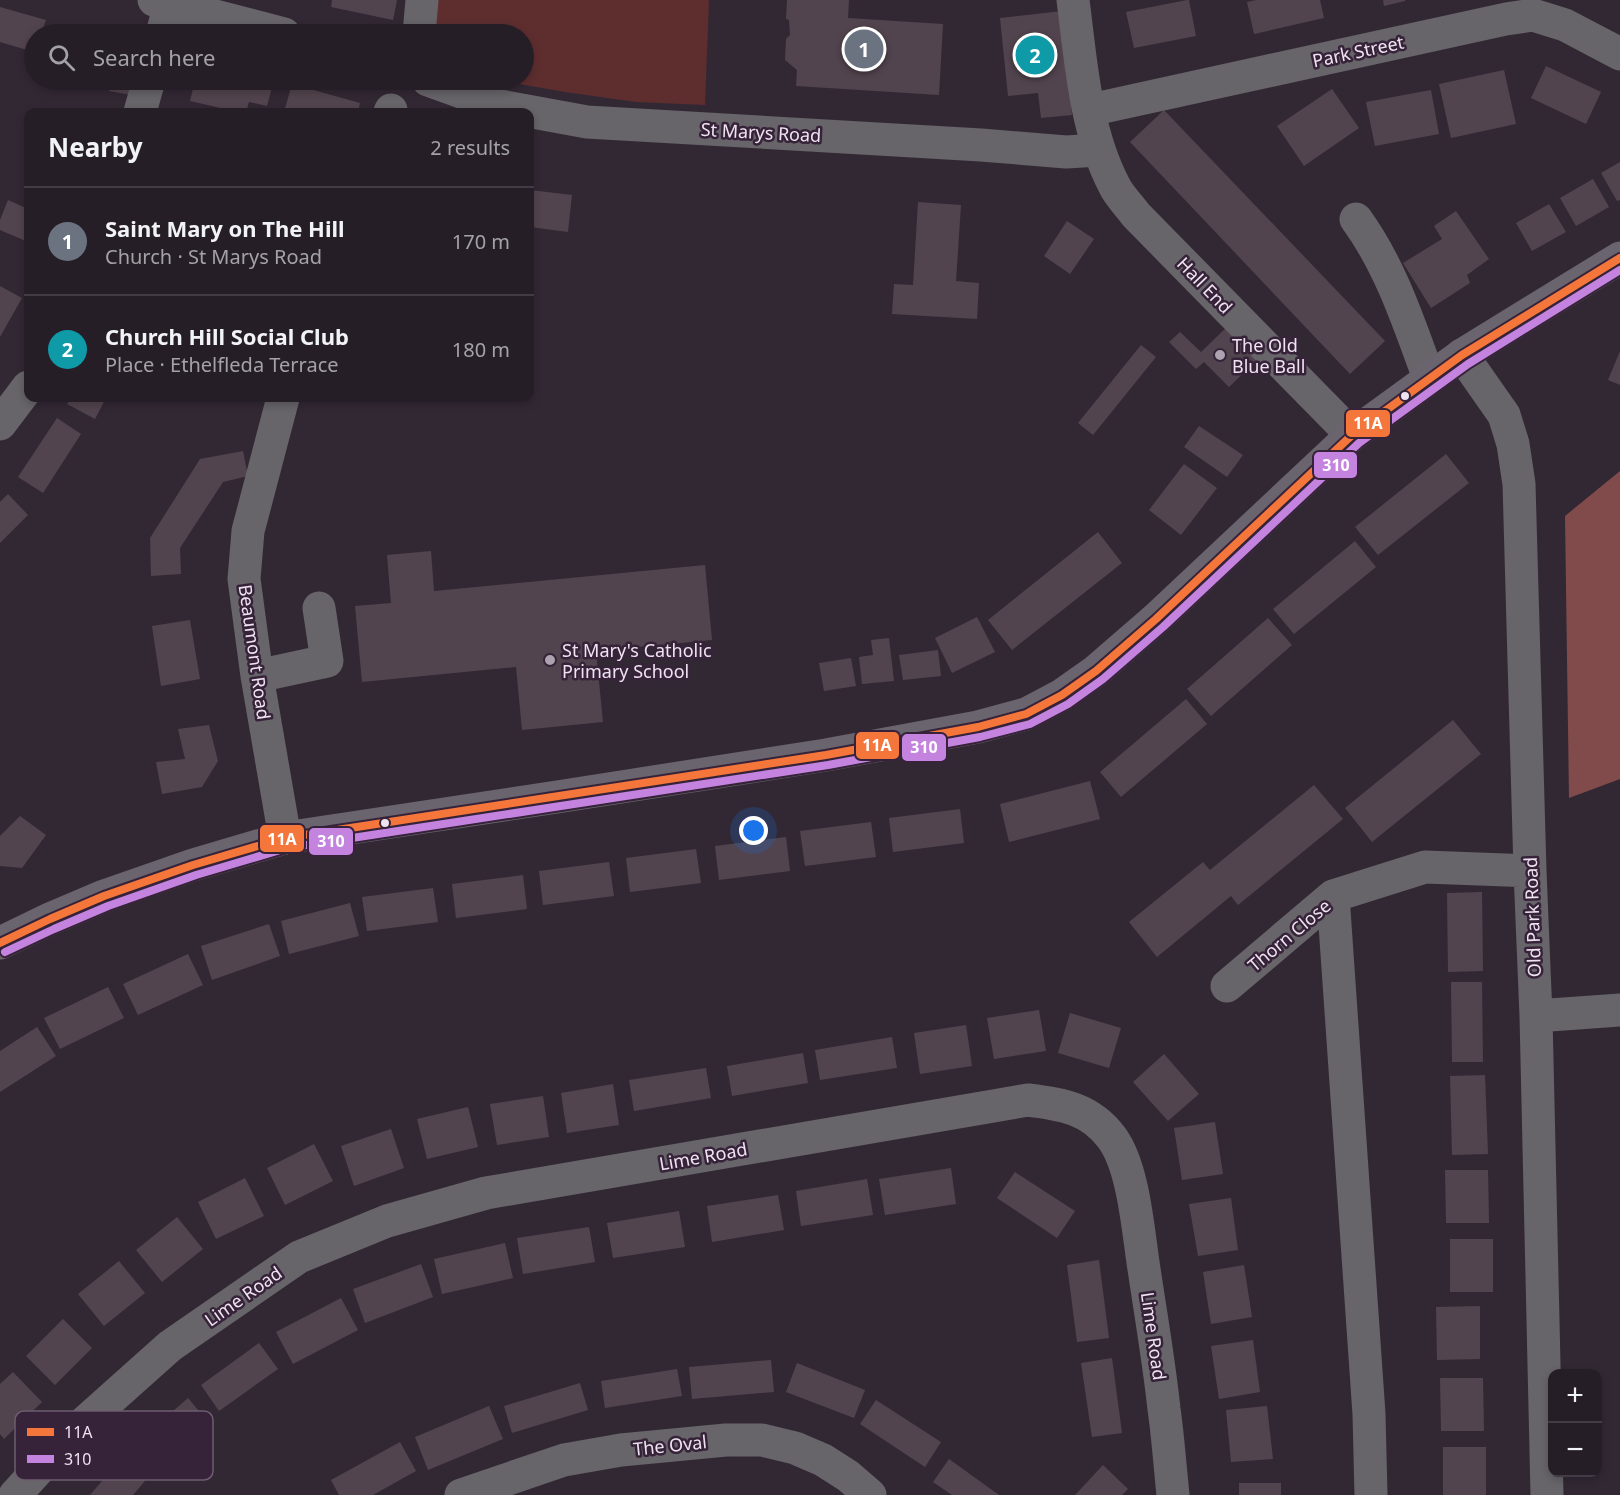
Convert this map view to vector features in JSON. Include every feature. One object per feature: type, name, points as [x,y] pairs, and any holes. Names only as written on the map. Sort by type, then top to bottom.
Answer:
[{"type":"main road","points":[[0,943],[104,896],[193,865],[285,838],[825,755],[978,727],[1026,714],[1062,695],[1105,664],[1352,435],[1462,355],[1620,258]]},
{"type":"street","points":[[420,24],[422,0]]},
{"type":"street","name":"Hall End","points":[[1073,0],[1081,64],[1090,110],[1099,150],[1115,187],[1136,215],[1352,435]]},
{"type":"street","points":[[162,13],[226,24]]},
{"type":"street","name":"Park Street","points":[[1090,110],[1533,15],[1565,25],[1620,54]]},
{"type":"street","points":[[141,108],[146,90]]},
{"type":"street","name":"St Marys Road","points":[[456,90],[511,108]]},
{"type":"street","name":"St Marys Road","points":[[534,112],[587,122],[1066,152],[1099,150]]},
{"type":"street","points":[[1356,219],[1369,236],[1395,288],[1429,378]]},
{"type":"street","name":"Old Park Road","points":[[1462,355],[1504,415],[1513,444],[1519,484],[1536,1016],[1547,1495]]},
{"type":"street","points":[[0,424],[24,392]]},
{"type":"street","name":"Beaumont Road","points":[[282,402],[248,531],[244,579],[257,676],[285,838]]},
{"type":"street","points":[[257,676],[327,661],[319,608]]},
{"type":"street","name":"Thorn Close","points":[[1227,987],[1333,896],[1425,867],[1530,872]]},
{"type":"street","points":[[1333,896],[1369,1414],[1371,1495]]},
{"type":"street","points":[[1536,1016],[1620,1019]]},
{"type":"street","name":"Lime Road","points":[[97,1411],[170,1346],[299,1257],[387,1221],[486,1193],[1028,1100],[1057,1103],[1079,1110],[1098,1122],[1111,1136],[1123,1155],[1134,1204],[1161,1386],[1173,1495]]},
{"type":"street","name":"The Oval","points":[[461,1495],[564,1460],[621,1450],[726,1440],[762,1440],[795,1448],[823,1460],[848,1476],[870,1495]]},
{"type":"street","name":"Lime Road","points":[[15,1495],[29,1480]]},
{"type":"shaded area","points":[[438,0],[709,0],[705,105],[636,102],[534,87],[534,24],[436,24]]},
{"type":"shaded area","points":[[1620,471],[1620,779],[1569,798],[1565,516]]},
{"type":"building","points":[[332,0],[397,0],[393,20],[331,7]]},
{"type":"building","points":[[787,0],[849,0],[848,18],[943,24],[939,95],[796,86],[797,70],[785,60],[786,39],[790,35],[789,20],[786,19]]},
{"type":"building","points":[[1189,0],[1196,36],[1134,48],[1126,12]]},
{"type":"building","points":[[1320,0],[1324,18],[1254,34],[1247,2]]},
{"type":"building","points":[[1383,0],[1405,0],[1405,1],[1384,6]]},
{"type":"building","points":[[0,7],[46,20],[45,24],[24,24],[24,49],[0,42]]},
{"type":"building","points":[[1062,11],[1072,115],[1041,118],[1038,93],[1008,96],[1000,18]]},
{"type":"building","points":[[1546,66],[1601,92],[1586,124],[1531,98]]},
{"type":"building","points":[[1504,70],[1516,124],[1451,138],[1439,84]]},
{"type":"building","points":[[1332,89],[1359,128],[1304,166],[1277,126]]},
{"type":"building","points":[[109,90],[132,90],[131,95]]},
{"type":"building","points":[[193,90],[271,90],[267,106],[249,102],[247,108],[221,108],[190,101]]},
{"type":"building","points":[[290,90],[313,90],[360,103],[359,108],[285,108]]},
{"type":"building","points":[[1431,90],[1439,134],[1375,146],[1366,102]]},
{"type":"building","points":[[1164,110],[1385,341],[1350,374],[1130,142]]},
{"type":"building","points":[[1620,162],[1620,200],[1617,201],[1601,173]]},
{"type":"building","points":[[1593,179],[1609,207],[1576,226],[1560,198]]},
{"type":"building","points":[[534,190],[572,195],[568,232],[534,228]]},
{"type":"building","points":[[8,200],[24,207],[24,240],[0,230],[0,220]]},
{"type":"building","points":[[918,202],[961,205],[956,281],[979,283],[977,319],[892,314],[894,284],[913,285]]},
{"type":"building","points":[[1549,204],[1566,232],[1532,251],[1516,223]]},
{"type":"building","points":[[1456,211],[1489,259],[1467,275],[1470,283],[1431,308],[1403,263],[1442,239],[1434,226]]},
{"type":"building","points":[[1067,221],[1094,239],[1070,274],[1044,256]]},
{"type":"building","points":[[0,286],[22,298],[0,337]]},
{"type":"building","name":"The Old Blue Ball","points":[[1229,325],[1260,357],[1229,387],[1204,362],[1196,369],[1169,342],[1180,332],[1201,352]]},
{"type":"building","points":[[1141,345],[1156,357],[1093,435],[1078,423]]},
{"type":"building","points":[[1620,351],[1620,385],[1608,380]]},
{"type":"building","points":[[68,402],[104,402],[95,419],[67,404]]},
{"type":"building","points":[[57,418],[81,434],[43,493],[18,477]]},
{"type":"building","points":[[1199,426],[1243,455],[1227,477],[1184,447]]},
{"type":"building","points":[[243,451],[248,476],[223,482],[180,548],[181,574],[151,576],[150,538],[200,459]]},
{"type":"building","points":[[1446,454],[1469,483],[1378,555],[1355,527]]},
{"type":"building","points":[[1184,464],[1217,488],[1181,535],[1149,510]]},
{"type":"building","points":[[8,494],[28,515],[0,543],[0,502]]},
{"type":"building","points":[[1098,532],[1122,563],[1012,650],[988,620]]},
{"type":"building","points":[[1355,541],[1376,567],[1294,634],[1273,609]]},
{"type":"building","points":[[431,551],[434,591],[705,565],[712,640],[596,651],[603,722],[522,730],[516,667],[362,682],[355,606],[391,603],[387,555]]},
{"type":"building","points":[[977,617],[995,652],[952,673],[935,638]]},
{"type":"building","points":[[1268,618],[1292,645],[1211,716],[1187,689]]},
{"type":"building","points":[[190,620],[200,679],[161,686],[152,626]]},
{"type":"building","points":[[889,638],[894,681],[862,684],[859,657],[873,655],[871,640]]},
{"type":"building","points":[[938,650],[941,676],[903,680],[899,655]]},
{"type":"building","points":[[851,658],[856,686],[824,691],[819,663]]},
{"type":"building","points":[[1186,699],[1207,724],[1121,797],[1100,772]]},
{"type":"building","points":[[1453,720],[1481,754],[1372,842],[1345,808]]},
{"type":"building","points":[[209,725],[218,761],[202,787],[162,794],[156,762],[185,759],[178,729]]},
{"type":"building","points":[[1090,781],[1100,819],[1009,842],[1000,804]]},
{"type":"building","points":[[1314,785],[1343,819],[1238,905],[1231,896],[1157,957],[1129,922],[1203,862],[1210,870]]},
{"type":"building","points":[[960,809],[964,843],[893,852],[889,818]]},
{"type":"building","points":[[20,816],[46,835],[22,868],[0,866],[0,836]]},
{"type":"building","points":[[871,822],[876,857],[805,866],[800,831]]},
{"type":"building","points":[[786,837],[790,871],[719,880],[715,846]]},
{"type":"building","points":[[696,849],[701,883],[630,892],[626,858]]},
{"type":"building","points":[[609,862],[614,896],[543,905],[539,871]]},
{"type":"building","points":[[523,875],[527,909],[456,918],[452,884]]},
{"type":"building","points":[[433,888],[438,922],[367,931],[362,897]]},
{"type":"building","points":[[1482,892],[1483,971],[1448,972],[1447,893]]},
{"type":"building","points":[[350,903],[359,936],[289,954],[281,921]]},
{"type":"building","points":[[269,924],[280,956],[212,980],[201,946]]},
{"type":"building","points":[[188,954],[203,985],[138,1015],[123,984]]},
{"type":"building","points":[[1451,982],[1482,982],[1483,1062],[1452,1062]]},
{"type":"building","points":[[108,987],[124,1018],[60,1049],[44,1018]]},
{"type":"building","points":[[1039,1010],[1046,1051],[994,1059],[987,1018]]},
{"type":"building","points":[[1070,1013],[1121,1028],[1109,1068],[1058,1053]]},
{"type":"building","points":[[966,1025],[972,1066],[920,1074],[914,1033]]},
{"type":"building","points":[[37,1027],[56,1056],[0,1092],[0,1051]]},
{"type":"building","points":[[892,1037],[897,1068],[820,1080],[815,1050]]},
{"type":"building","points":[[803,1053],[808,1083],[732,1096],[727,1066]]},
{"type":"building","points":[[1164,1054],[1199,1094],[1168,1121],[1133,1082]]},
{"type":"building","points":[[706,1068],[711,1098],[634,1111],[629,1080]]},
{"type":"building","points":[[1485,1075],[1488,1154],[1452,1155],[1450,1076]]},
{"type":"building","points":[[613,1084],[619,1125],[567,1133],[561,1093]]},
{"type":"building","points":[[543,1096],[549,1137],[497,1145],[490,1104]]},
{"type":"building","points":[[468,1107],[478,1147],[427,1159],[417,1119]]},
{"type":"building","points":[[1215,1122],[1223,1174],[1182,1180],[1174,1128]]},
{"type":"building","points":[[391,1129],[404,1168],[354,1186],[341,1146]]},
{"type":"building","points":[[314,1144],[333,1181],[285,1205],[267,1168]]},
{"type":"building","points":[[951,1168],[956,1204],[885,1215],[879,1179]]},
{"type":"building","points":[[1445,1170],[1488,1170],[1489,1223],[1446,1223]]},
{"type":"building","points":[[1015,1172],[1075,1211],[1057,1238],[997,1198]]},
{"type":"building","points":[[245,1178],[264,1216],[216,1239],[198,1202]]},
{"type":"building","points":[[867,1179],[873,1215],[801,1226],[796,1191]]},
{"type":"building","points":[[778,1195],[784,1230],[712,1242],[707,1206]]},
{"type":"building","points":[[1231,1198],[1238,1250],[1198,1256],[1189,1204]]},
{"type":"building","points":[[679,1211],[685,1247],[613,1258],[607,1223]]},
{"type":"building","points":[[177,1217],[203,1249],[162,1282],[136,1250]]},
{"type":"building","points":[[589,1227],[595,1262],[523,1274],[517,1238]]},
{"type":"building","points":[[1450,1239],[1493,1239],[1493,1292],[1450,1292]]},
{"type":"building","points":[[505,1243],[513,1278],[442,1294],[434,1259]]},
{"type":"building","points":[[1099,1260],[1109,1338],[1077,1342],[1067,1265]]},
{"type":"building","points":[[119,1261],[145,1293],[104,1326],[78,1294]]},
{"type":"building","points":[[421,1264],[433,1297],[365,1323],[353,1289]]},
{"type":"building","points":[[1244,1265],[1252,1317],[1211,1324],[1203,1272]]},
{"type":"building","points":[[341,1298],[358,1330],[293,1364],[276,1332]]},
{"type":"building","points":[[1480,1306],[1480,1359],[1437,1360],[1436,1307]]},
{"type":"building","points":[[63,1319],[92,1348],[55,1385],[26,1356]]},
{"type":"building","points":[[1253,1340],[1260,1392],[1219,1399],[1211,1346]]},
{"type":"building","points":[[259,1343],[278,1369],[219,1411],[201,1385]]},
{"type":"building","points":[[1112,1358],[1122,1433],[1092,1437],[1081,1363]]},
{"type":"building","points":[[771,1360],[774,1392],[692,1399],[689,1367]]},
{"type":"building","points":[[797,1363],[865,1390],[854,1418],[786,1392]]},
{"type":"building","points":[[677,1369],[682,1396],[605,1408],[601,1381]]},
{"type":"building","points":[[13,1372],[42,1402],[33,1411],[15,1411],[15,1428],[4,1439],[0,1434],[0,1384]]},
{"type":"building","points":[[1440,1378],[1483,1378],[1484,1431],[1441,1431]]},
{"type":"building","points":[[580,1383],[588,1410],[512,1433],[504,1406]]},
{"type":"building","points":[[188,1398],[199,1411],[173,1411]]},
{"type":"building","points":[[876,1400],[941,1442],[925,1467],[860,1424]]},
{"type":"building","points":[[489,1406],[503,1439],[428,1470],[415,1437]]},
{"type":"building","points":[[1267,1406],[1273,1459],[1231,1462],[1226,1410]]},
{"type":"building","points":[[400,1442],[416,1471],[373,1495],[339,1495],[331,1480]]},
{"type":"building","points":[[1443,1447],[1486,1447],[1486,1495],[1443,1495]]},
{"type":"building","points":[[949,1459],[999,1495],[952,1495],[933,1482]]},
{"type":"building","points":[[1103,1465],[1128,1489],[1122,1495],[1075,1495]]},
{"type":"building","points":[[103,1480],[145,1481],[133,1495],[90,1495]]},
{"type":"building","points":[[1239,1483],[1281,1483],[1281,1495],[1239,1495]]},
{"type":"transit line","name":"11A","points":[[0,943],[104,896],[193,865],[285,838],[826,755],[978,727],[1026,714],[1062,695],[1096,671],[1156,619],[1352,435],[1462,355],[1620,258]]},
{"type":"transit line","name":"310","points":[[5,952],[108,906],[196,875],[287,848],[828,765],[980,737],[1030,724],[1068,704],[1103,679],[1163,627],[1359,443],[1468,364],[1620,270]]},
{"type":"place","name":"Saint Mary on The Hill","points":[[864,49]]},
{"type":"place","name":"Church Hill Social Club","points":[[1035,55]]},
{"type":"place","name":"The Old Blue Ball","points":[[1220,355]]},
{"type":"place","name":"St Mary's Catholic Primary School","points":[[550,660]]}]
